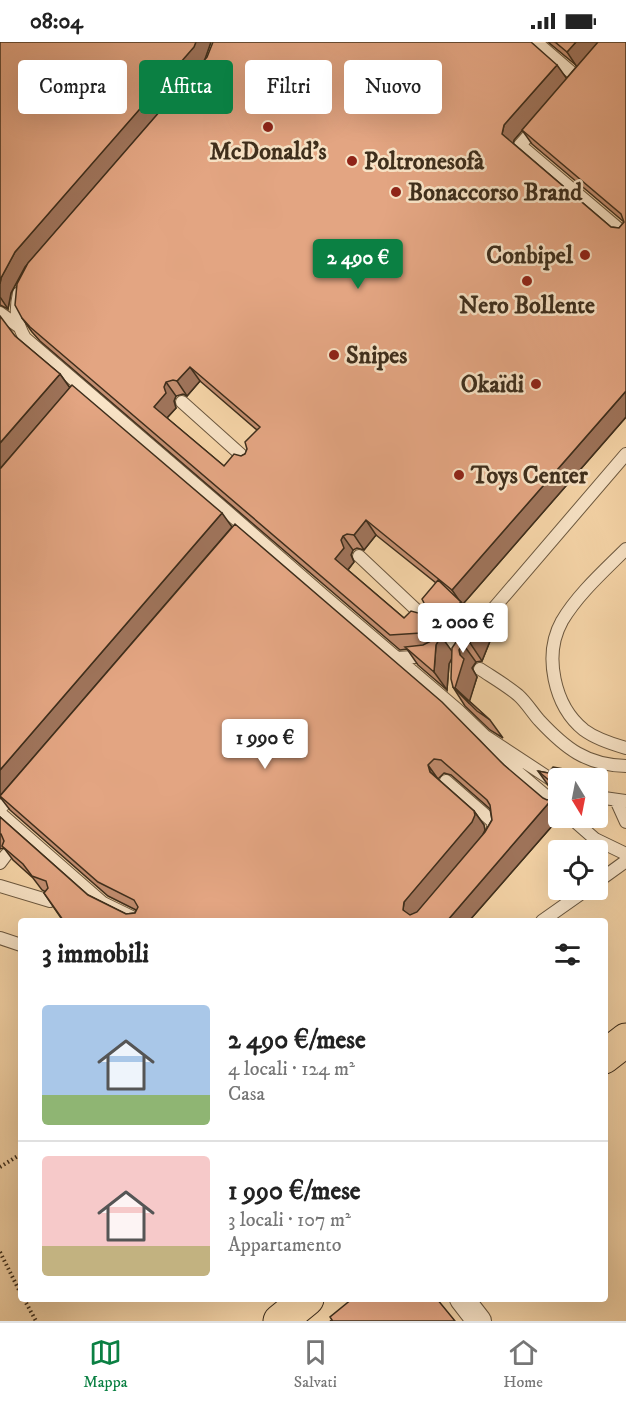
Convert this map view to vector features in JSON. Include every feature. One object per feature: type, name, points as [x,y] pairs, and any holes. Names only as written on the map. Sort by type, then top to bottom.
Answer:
[{"type":"main road","points":[[608,1054],[626,1040]]},
{"type":"main road","points":[[280,1321],[303,1302]]},
{"type":"street","points":[[464,1302],[479,1321]]},
{"type":"lane","points":[[536,42],[578,79]]},
{"type":"lane","points":[[542,120],[520,146],[625,231]]},
{"type":"lane","points":[[18,326],[16,305],[21,286],[26,279]]},
{"type":"lane","points":[[0,313],[18,326],[25,338],[78,391],[240,530],[458,710],[519,773],[548,798]]},
{"type":"lane","points":[[182,402],[249,462]]},
{"type":"lane","points":[[469,645],[494,608],[626,454]]},
{"type":"lane","points":[[626,549],[581,597],[563,621],[556,635],[552,655],[554,675],[569,714],[584,730],[605,742],[626,748]]},
{"type":"lane","points":[[359,556],[426,619]]},
{"type":"lane","points":[[396,658],[433,656],[447,649],[494,608]]},
{"type":"lane","points":[[480,669],[519,696],[553,735],[573,752],[611,766],[626,766]]},
{"type":"lane","points":[[455,690],[458,710]]},
{"type":"lane","points":[[485,736],[548,777]]},
{"type":"lane","points":[[446,781],[492,821],[494,831],[482,850]]},
{"type":"lane","points":[[22,783],[0,811],[103,903],[134,918]]},
{"type":"lane","points":[[621,800],[626,822]]},
{"type":"lane","points":[[584,828],[626,855]]},
{"type":"lane","points":[[608,874],[626,861]]},
{"type":"lane","points":[[0,886],[50,902]]},
{"type":"lane","points":[[546,918],[572,900]]},
{"type":"lane","points":[[0,938],[18,944]]},
{"type":"path","points":[[0,1167],[18,1156]]},
{"type":"path","points":[[0,1252],[18,1288]]},
{"type":"path","points":[[26,1302],[36,1321]]},
{"type":"building","points":[[0,42],[196,42],[183,60],[139,60],[139,110],[15,252],[0,284]]},
{"type":"building","points":[[213,42],[531,42],[557,65],[504,125],[502,134],[611,227],[619,228],[624,222],[621,214],[522,130],[598,42],[626,42],[626,391],[452,590],[366,520],[354,535],[343,536],[341,540],[344,548],[335,559],[404,618],[411,611],[418,613],[422,610],[424,603],[422,599],[438,580],[461,602],[432,628],[421,633],[390,635],[30,327],[15,305],[17,284],[28,263],[157,114],[233,114],[233,60],[204,60]],"holes":[[[190,367],[260,427],[245,442],[247,449],[245,454],[241,456],[234,454],[224,466],[154,407],[166,393],[164,387],[166,382],[177,381]]]},
{"type":"building","points":[[555,42],[576,42],[567,52]]},
{"type":"building","points":[[0,316],[15,336],[60,374],[0,443]]},
{"type":"building","points":[[72,385],[222,513],[0,770],[0,469]]},
{"type":"building","points":[[235,524],[442,702],[504,765],[548,800],[548,804],[450,918],[62,918],[44,893],[48,888],[46,881],[32,876],[23,864],[2,846],[4,841],[0,834],[0,817],[88,895],[126,914],[135,913],[138,907],[134,900],[98,882],[0,796]],"holes":[[[434,759],[441,760],[490,805],[492,820],[485,832],[417,912],[410,915],[403,910],[404,902],[472,822],[475,815],[474,811],[430,772],[428,765]]]},
{"type":"building","points":[[475,614],[479,617],[470,643],[463,644],[459,650],[464,659],[455,688],[490,720],[477,711],[453,687],[451,679],[452,648]]},
{"type":"building","points":[[441,636],[436,645],[434,672],[405,647],[423,645]]},
{"type":"building","points":[[538,771],[548,773],[548,779]]},
{"type":"building","points":[[348,1302],[439,1302],[455,1321],[330,1321],[332,1320],[330,1317]]},
{"type":"place","name":"McDonald's","points":[[268,127]]},
{"type":"place","name":"Poltronesofà","points":[[352,161]]},
{"type":"place","name":"Bonaccorso Brand","points":[[396,192]]},
{"type":"place","name":"Conbipel","points":[[585,255]]},
{"type":"place","name":"Nero Bollente","points":[[527,281]]},
{"type":"place","name":"Snipes","points":[[334,355]]},
{"type":"place","name":"Okaïdi","points":[[536,384]]},
{"type":"place","name":"Toys Center","points":[[459,475]]}]
